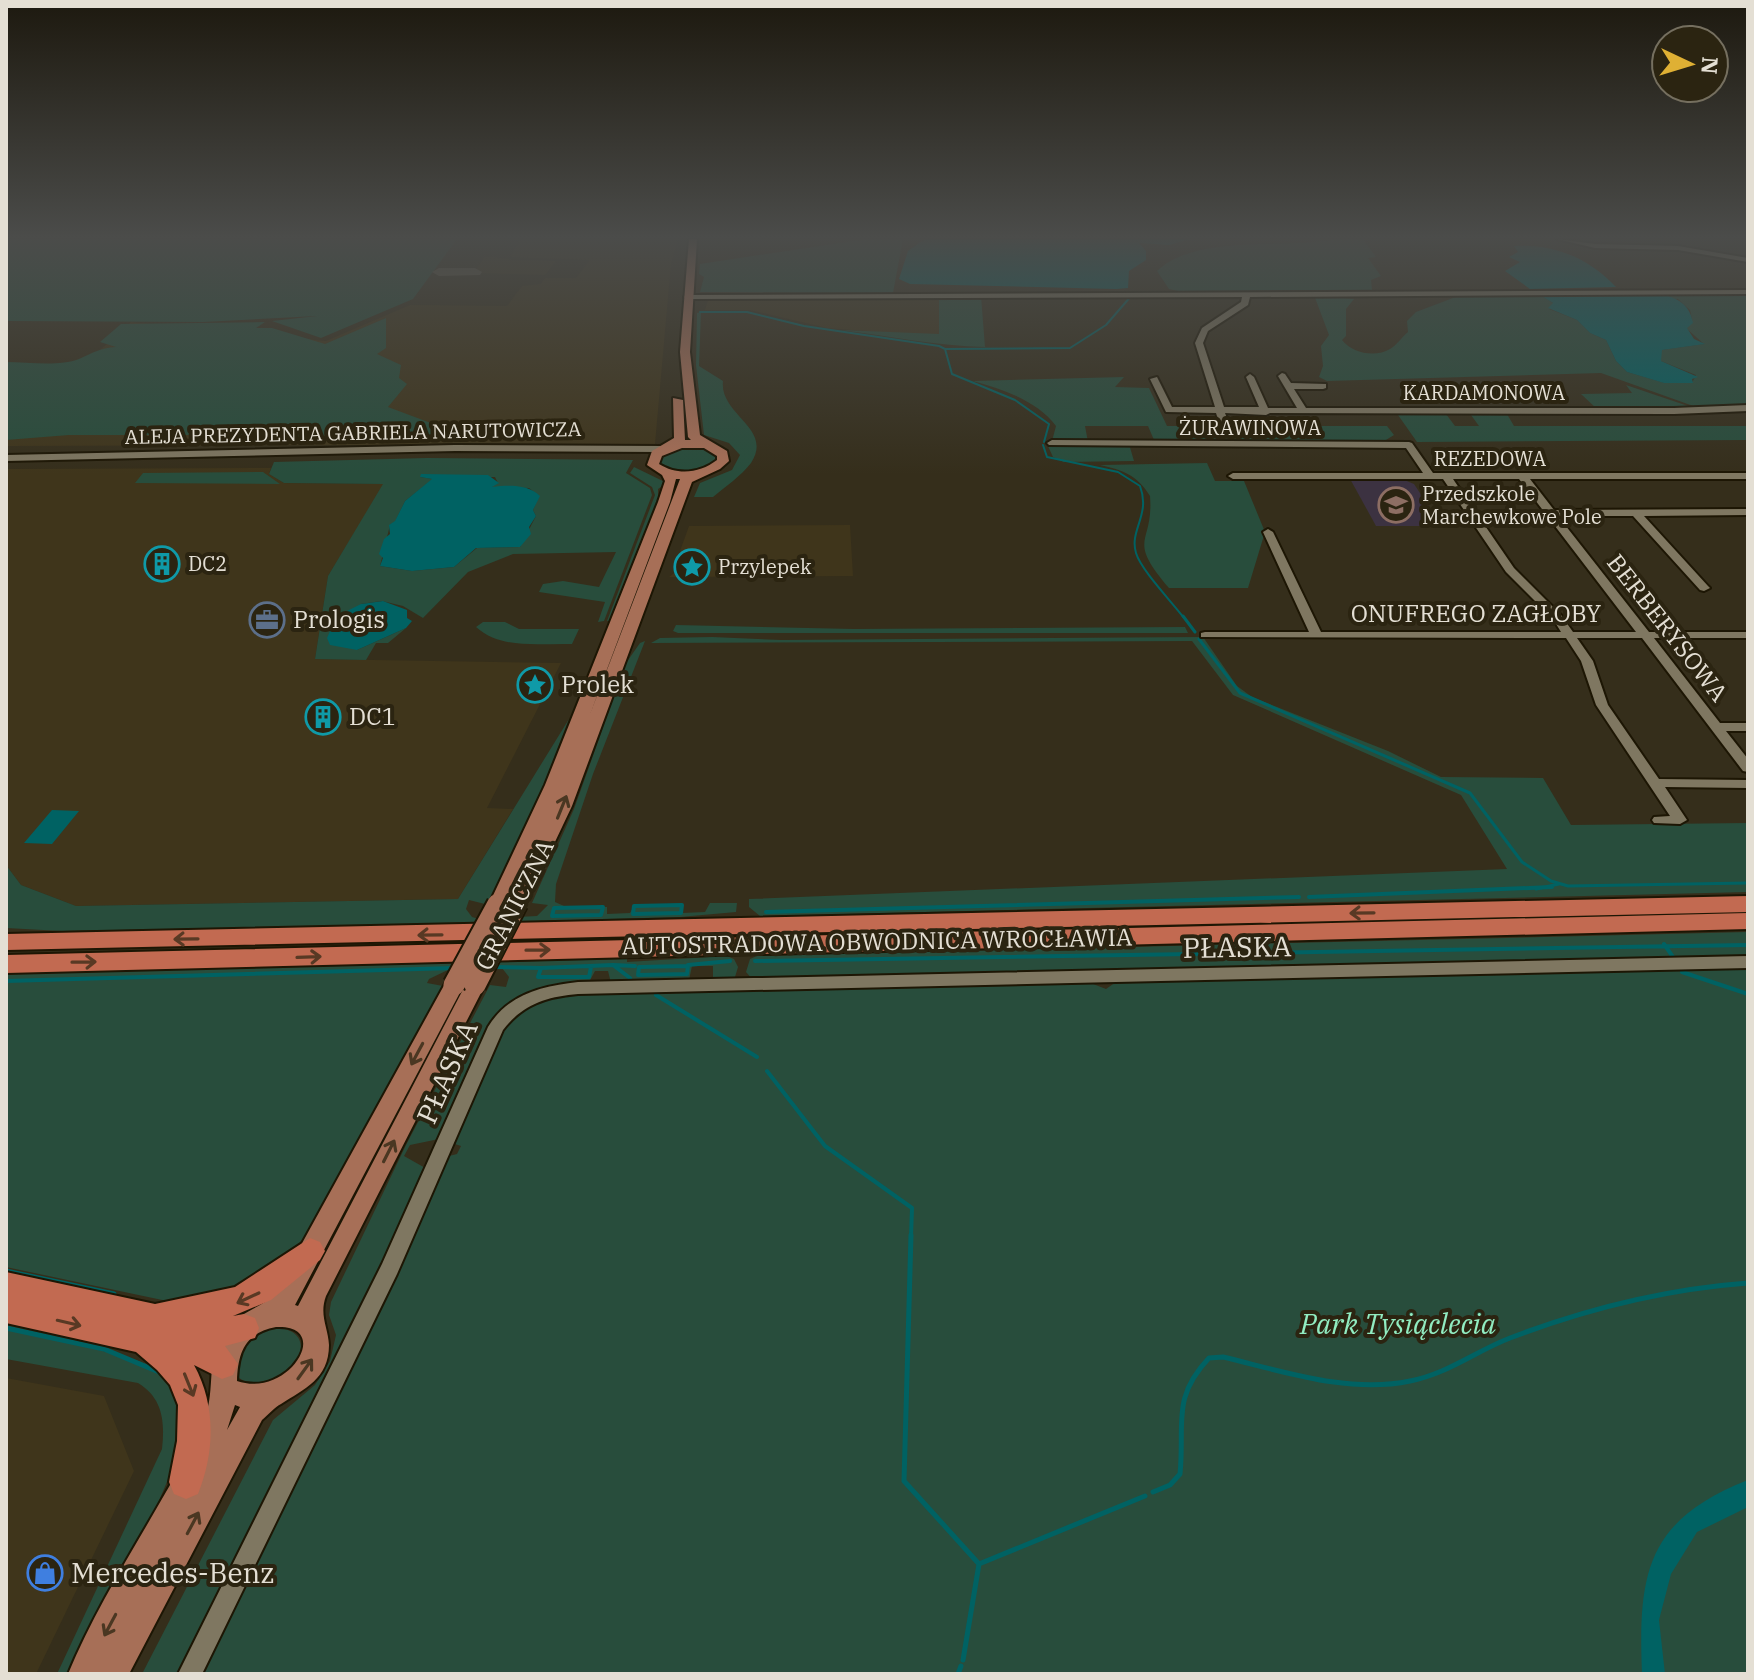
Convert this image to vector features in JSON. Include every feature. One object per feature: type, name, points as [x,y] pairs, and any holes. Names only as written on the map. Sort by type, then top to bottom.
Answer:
[{"type":"highway","name":"AUTOSTRADOWA OBWODNICA WROCŁAWIA","points":[[6,942],[1748,904]]},
{"type":"highway","name":"AUTOSTRADOWA OBWODNICA WROCŁAWIA","points":[[6,964],[1748,921]]},
{"type":"highway","points":[[6,932],[79,941]]},
{"type":"highway","points":[[138,1326],[231,1305],[254,1296],[310,1251]]},
{"type":"highway","points":[[6,1286],[138,1326],[213,1356],[224,1376]]},
{"type":"highway","points":[[6,1309],[138,1326],[225,1333],[255,1323]]},
{"type":"highway","points":[[138,1326],[172,1360],[192,1387],[194,1423],[186,1482]]},
{"type":"main road","points":[[677,317],[674,352],[680,439],[663,451],[653,465],[668,474],[696,474]]},
{"type":"main road","points":[[687,317],[685,352],[689,407],[694,438],[706,444]]},
{"type":"main road","points":[[663,451],[706,444]]},
{"type":"main road","name":"GRANICZNA","points":[[255,1323],[282,1304],[563,806],[686,480],[723,461],[721,451],[706,444]]},
{"type":"main road","name":"GRANICZNA","points":[[508,904],[664,502],[671,481],[668,474]]},
{"type":"main road","name":"GRANICZNA","points":[[311,1326],[310,1306],[315,1293],[464,985]]},
{"type":"main road","points":[[83,1674],[217,1422],[225,1403],[224,1376],[231,1343],[255,1323],[290,1315],[311,1326],[316,1341],[313,1359],[302,1376],[285,1390],[269,1397],[253,1399],[224,1376]]},
{"type":"main road","points":[[113,1674],[243,1427],[253,1411],[269,1397]]},
{"type":"street","points":[[1225,317],[1202,334],[1199,343],[1225,426]]},
{"type":"street","points":[[1282,376],[1304,412]]},
{"type":"street","points":[[1250,377],[1266,412]]},
{"type":"street","name":"KARDAMONOWA","points":[[1154,379],[1169,410],[1304,412],[1748,408]]},
{"type":"street","points":[[1289,386],[1323,386]]},
{"type":"street","name":"ŻURAWINOWA","points":[[1052,443],[1409,445],[1431,477]]},
{"type":"street","name":"ALEJA PREZYDENTA GABRIELA NARUTOWICZA","points":[[6,458],[204,459],[663,451]]},
{"type":"street","name":"REZEDOWA","points":[[1233,476],[1748,476]]},
{"type":"street","points":[[1447,477],[1510,570],[1552,610],[1592,670],[1602,705],[1680,820],[1659,820]]},
{"type":"street","name":"BERBERYSOWA","points":[[1523,477],[1748,768]]},
{"type":"street","points":[[1635,512],[1704,588]]},
{"type":"street","points":[[1550,513],[1748,512]]},
{"type":"street","points":[[1268,532],[1317,636]]},
{"type":"street","name":"ONUFREGO ZAGŁOBY","points":[[1205,635],[1748,635]]},
{"type":"street","points":[[1715,727],[1748,727]]},
{"type":"street","points":[[1656,783],[1748,784]]},
{"type":"street","name":"PŁASKA","points":[[190,1674],[390,1268],[496,1027],[510,1009],[526,998],[555,990],[616,987],[1748,962]]},
{"type":"shaded area","points":[[381,317],[666,317],[655,444],[6,446],[6,379],[88,361],[131,322],[326,341]]},
{"type":"shaded area","points":[[782,317],[940,317],[940,334],[916,335],[827,328]]},
{"type":"shaded area","points":[[271,468],[269,474],[284,483],[384,484],[328,576],[315,659],[561,663],[487,808],[513,809],[458,899],[76,906],[21,885],[6,865],[6,469]]},
{"type":"shaded area","name":"Przedszkole Marchewkowe Pole","points":[[1349,477],[1397,477],[1414,484],[1442,526],[1376,526]]},
{"type":"shaded area","points":[[850,525],[853,576],[669,577],[678,570],[675,565],[689,526]]},
{"type":"shaded area","name":"Mercedes-Benz","points":[[6,1378],[104,1396],[134,1471],[36,1674],[6,1674]]},
{"type":"green space","points":[[6,317],[290,317],[203,322],[6,321]]},
{"type":"green space","points":[[304,317],[370,317],[321,338],[272,321]]},
{"type":"green space","points":[[697,317],[701,317],[699,366],[723,381],[729,403],[756,440],[751,463],[713,497],[694,497],[700,483],[732,470],[740,455],[729,443],[704,435],[696,365]]},
{"type":"green space","points":[[939,317],[983,317],[985,347],[841,330],[939,334]]},
{"type":"green space","points":[[1322,317],[1346,317],[1346,336],[1342,340],[1352,348],[1371,354],[1394,346],[1408,332],[1407,321],[1411,317],[1570,317],[1590,333],[1606,340],[1616,361],[1627,372],[1665,383],[1692,383],[1696,375],[1661,361],[1661,350],[1704,344],[1686,328],[1692,319],[1748,317],[1748,407],[1696,407],[1601,373],[1327,381],[1319,377],[1323,366],[1321,346],[1329,335]]},
{"type":"green space","points":[[386,318],[386,348],[377,354],[401,365],[399,378],[407,384],[388,407],[463,435],[451,441],[238,438],[239,435],[69,435],[6,440],[6,362],[62,363],[116,347],[100,342],[121,324],[265,322],[256,328],[272,328],[325,344]]},
{"type":"green space","points":[[1124,377],[1115,387],[1149,388],[1167,426],[1387,426],[1394,435],[1381,443],[1162,444],[1154,440],[1148,426],[1085,426],[1088,442],[1052,441],[1056,426],[1040,410],[1007,392],[973,381]]},
{"type":"green space","points":[[1626,385],[1691,407],[1597,409],[1581,394],[1632,393]]},
{"type":"green space","points":[[1446,414],[1455,426],[1479,426],[1471,415],[1507,414],[1514,426],[1748,426],[1748,440],[1417,442],[1398,415]]},
{"type":"green space","points":[[1047,444],[1129,444],[1134,461],[1064,462],[1053,457]]},
{"type":"green space","points":[[699,446],[716,452],[718,460],[688,471],[673,470],[658,463],[658,458],[675,447]]},
{"type":"green space","points":[[427,458],[633,460],[626,473],[650,488],[652,495],[604,621],[598,622],[605,602],[539,592],[543,584],[563,581],[599,587],[616,552],[513,554],[468,572],[423,618],[403,606],[382,601],[361,604],[357,650],[406,628],[388,643],[376,643],[366,660],[315,659],[328,576],[383,484],[284,483],[269,474],[274,462]],"holes":[[[420,477],[495,477],[498,483],[491,487],[529,488],[539,496],[533,510],[536,516],[520,547],[477,548],[454,567],[412,571],[380,566],[390,525],[395,522],[405,501],[433,479]]]},
{"type":"green space","points":[[1207,463],[1215,481],[1244,481],[1265,532],[1248,588],[1169,588],[1148,559],[1145,549],[1150,496],[1129,474],[1100,465]]},
{"type":"green space","points":[[634,467],[667,483],[658,489],[658,498],[612,621],[607,621],[655,495],[652,487],[630,473]]},
{"type":"green space","points":[[263,472],[280,484],[135,483],[143,473]]},
{"type":"green space","points":[[483,622],[505,622],[519,629],[579,629],[572,644],[521,644],[486,634],[476,627]]},
{"type":"green space","points":[[676,625],[854,629],[1185,627],[1188,633],[678,633],[673,631]]},
{"type":"green space","points":[[1203,637],[1237,686],[1252,697],[1388,751],[1441,777],[1543,778],[1571,825],[1748,823],[1748,892],[760,916],[749,907],[749,899],[1507,869],[1461,795],[1233,695],[1192,641],[651,643],[660,638],[781,640]]},
{"type":"green space","points":[[645,641],[593,774],[556,884],[555,902],[564,906],[607,907],[607,914],[630,913],[634,906],[682,905],[682,913],[705,912],[710,903],[737,903],[736,912],[680,917],[390,925],[62,931],[6,928],[6,865],[21,885],[76,906],[458,899],[569,719],[534,810],[490,901],[485,904],[469,900],[466,909],[472,917],[479,919],[537,916],[548,905],[532,903],[574,809],[626,663],[640,643]]},
{"type":"green space","points":[[1748,932],[1748,960],[753,980],[746,972],[750,959],[757,956]]},
{"type":"green space","points":[[727,956],[734,959],[738,967],[735,977],[713,979],[713,966],[692,966],[689,980],[611,983],[608,971],[595,971],[588,984],[533,990],[516,998],[505,1008],[483,1042],[439,1139],[410,1145],[404,1156],[427,1169],[383,1268],[182,1674],[142,1674],[273,1420],[315,1385],[330,1361],[336,1335],[329,1315],[331,1302],[406,1145],[490,985],[506,987],[509,977],[502,968],[452,968],[429,979],[427,983],[443,986],[295,1254],[276,1272],[193,1302],[167,1301],[6,1267],[6,974],[627,959],[627,962]]},
{"type":"green space","name":"Park Tysiąclecia","points":[[1748,966],[1748,1674],[200,1674],[305,1463],[449,1156],[457,1154],[461,1146],[455,1144],[489,1053],[507,1021],[524,1007],[555,994],[1088,982],[1106,989],[1116,982]]},
{"type":"green space","points":[[459,989],[466,989],[307,1288],[300,1287]]},
{"type":"green space","points":[[6,1321],[104,1341],[99,1350],[135,1360],[159,1373],[173,1392],[182,1418],[181,1440],[156,1506],[68,1674],[57,1674],[162,1449],[162,1420],[153,1396],[138,1383],[6,1359]]},
{"type":"green space","points":[[270,1327],[290,1331],[300,1340],[300,1353],[281,1376],[266,1383],[251,1383],[236,1375],[240,1350],[248,1340]]},
{"type":"water","points":[[1571,317],[1692,317],[1693,323],[1687,328],[1694,339],[1705,344],[1662,350],[1661,361],[1698,377],[1692,379],[1693,383],[1664,383],[1627,372],[1616,361],[1606,340],[1590,333]]},
{"type":"water","points":[[421,474],[488,475],[499,483],[492,487],[530,489],[540,496],[533,510],[536,516],[529,527],[531,534],[520,547],[476,548],[454,567],[412,571],[380,566],[383,558],[379,554],[384,539],[390,534],[389,525],[395,521],[405,501],[432,479],[420,477]]},
{"type":"water","points":[[383,601],[407,610],[407,618],[412,621],[406,628],[357,650],[330,645],[327,638],[337,616],[361,604]]},
{"type":"water","points":[[52,810],[79,811],[52,844],[24,843]]},
{"type":"water","points":[[1748,1480],[1748,1507],[1697,1532],[1671,1574],[1659,1620],[1665,1674],[1642,1674],[1643,1607],[1655,1554],[1688,1513]]},
{"type":"waterway","points":[[769,317],[945,349]]},
{"type":"waterway","points":[[945,349],[1070,348],[1113,317]]},
{"type":"waterway","points":[[945,349],[952,374],[1015,400],[1049,424],[1044,442]]},
{"type":"waterway","points":[[1043,445],[1047,457],[1118,472],[1140,486],[1143,505],[1135,537],[1136,553],[1150,577],[1184,618]]},
{"type":"waterway","points":[[1183,616],[1195,632]]},
{"type":"waterway","points":[[1199,639],[1240,693],[1470,793],[1522,862],[1551,881],[1568,886],[1748,883]]},
{"type":"waterway","points":[[1544,887],[1559,884]]},
{"type":"waterway","points":[[1309,897],[1544,887]]},
{"type":"waterway","points":[[1536,889],[1544,887]]},
{"type":"waterway","points":[[1544,887],[1552,887]]},
{"type":"waterway","points":[[766,912],[1299,897]]},
{"type":"waterway","points":[[682,905],[681,913],[633,914],[634,906],[682,905]]},
{"type":"waterway","points":[[603,907],[601,915],[552,916],[554,908],[603,907]]},
{"type":"waterway","points":[[1666,946],[1748,945]]},
{"type":"waterway","points":[[755,961],[1666,946]]},
{"type":"waterway","points":[[1666,946],[1673,957]]},
{"type":"waterway","points":[[688,965],[730,961]]},
{"type":"waterway","points":[[541,968],[613,965]]},
{"type":"waterway","points":[[613,965],[635,966]]},
{"type":"waterway","points":[[613,965],[630,978]]},
{"type":"waterway","points":[[688,966],[687,974],[638,975],[639,967],[688,966]]},
{"type":"waterway","points":[[494,967],[541,968]]},
{"type":"waterway","points":[[541,968],[538,977],[589,977],[591,967]]},
{"type":"waterway","points":[[6,981],[454,968]]},
{"type":"waterway","points":[[1682,972],[1748,994]]},
{"type":"waterway","points":[[656,995],[757,1057]]},
{"type":"waterway","points":[[767,1071],[825,1146],[912,1208],[911,1237]]},
{"type":"waterway","points":[[911,1235],[904,1481],[979,1564]]},
{"type":"waterway","points":[[6,1271],[114,1294]]},
{"type":"waterway","points":[[1153,1492],[1170,1485],[1180,1474],[1184,1399],[1197,1372],[1209,1358],[1223,1357],[1340,1383],[1363,1385],[1410,1381],[1449,1368],[1497,1343],[1597,1309],[1657,1295],[1748,1283]]},
{"type":"waterway","points":[[6,1328],[104,1349],[159,1372]]},
{"type":"waterway","points":[[979,1564],[1145,1496]]},
{"type":"waterway","points":[[963,1660],[979,1564]]},
{"type":"waterway","points":[[958,1674],[961,1666]]},
{"type":"place","name":"Przedszkole Marchewkowe Pole","points":[[1396,505]]},
{"type":"place","name":"DC2","points":[[162,564]]},
{"type":"place","name":"Przylepek","points":[[692,567]]},
{"type":"place","name":"Prologis","points":[[267,620]]},
{"type":"place","name":"Prolek","points":[[535,685]]},
{"type":"place","name":"DC1","points":[[323,717]]},
{"type":"place","name":"Mercedes-Benz","points":[[45,1573]]}]
